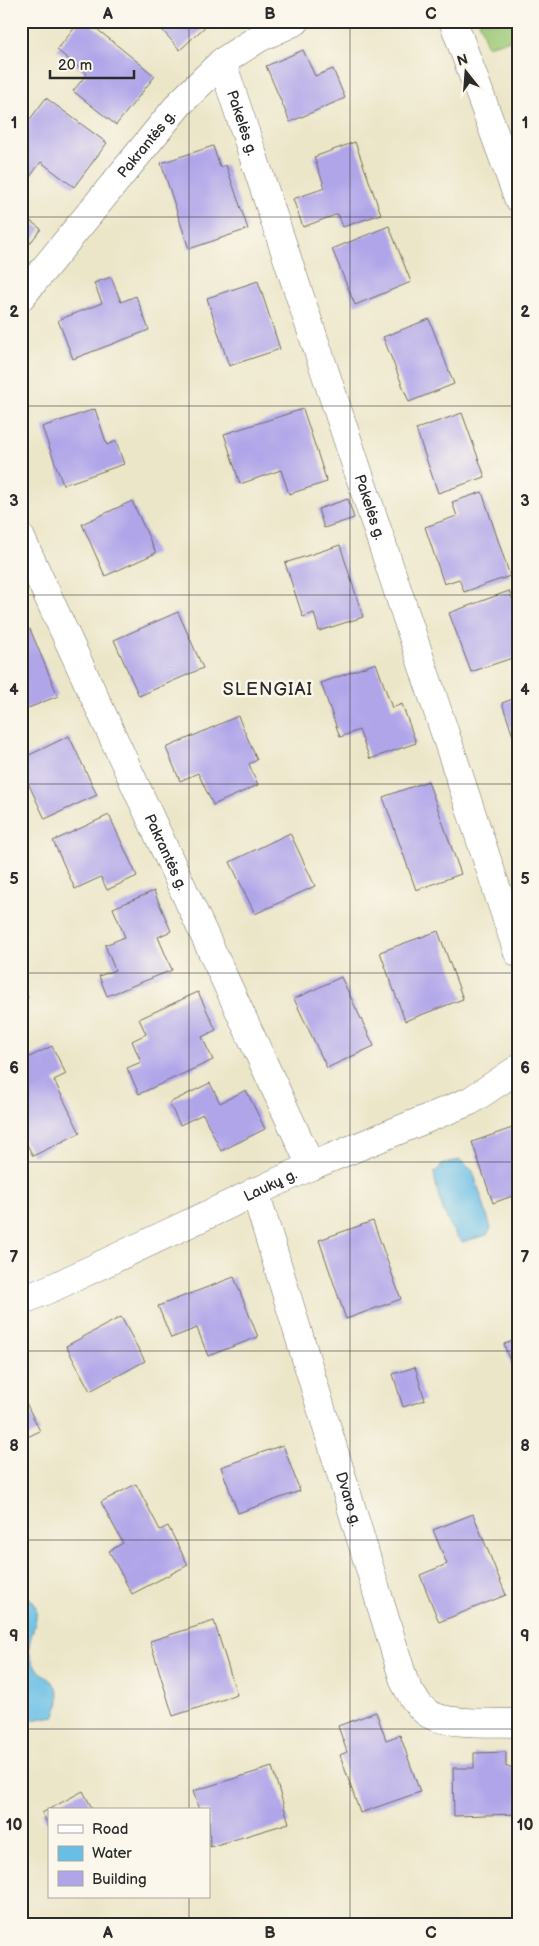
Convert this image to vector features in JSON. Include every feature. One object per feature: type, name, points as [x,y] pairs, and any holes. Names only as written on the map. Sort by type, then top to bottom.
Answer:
[{"type":"street","name":"Pakrantės g.","points":[[21,297],[180,103],[222,62],[259,38],[296,21]]},
{"type":"street","points":[[453,21],[516,186]]},
{"type":"street","name":"Pakelės g.","points":[[222,62],[518,953]]},
{"type":"street","name":"Pakrantės g.","points":[[21,538],[312,1166]]},
{"type":"street","name":"Laukų g.","points":[[21,1301],[312,1166],[470,1101],[518,1070]]},
{"type":"street","name":"Dvaro g.","points":[[255,1192],[404,1681],[414,1700],[428,1714],[444,1721],[518,1723]]},
{"type":"green space","points":[[479,21],[518,21],[518,38],[487,46]]},
{"type":"water","points":[[460,1160],[473,1171],[491,1228],[487,1235],[462,1242],[443,1210],[434,1173],[444,1163]]},
{"type":"water","points":[[21,1594],[30,1598],[35,1605],[36,1621],[29,1645],[32,1662],[55,1686],[59,1703],[55,1716],[21,1722]]},
{"type":"building","points":[[80,21],[87,21],[155,76],[116,125],[73,91],[87,74],[57,50]]},
{"type":"building","points":[[154,21],[211,21],[180,50]]},
{"type":"building","points":[[303,50],[315,76],[333,69],[345,98],[290,122],[266,66]]},
{"type":"building","points":[[46,98],[107,143],[74,187],[41,162],[29,178],[21,172],[21,131]]},
{"type":"building","points":[[355,142],[381,214],[343,227],[338,214],[303,227],[293,199],[325,188],[314,157]]},
{"type":"building","points":[[213,146],[220,167],[226,165],[248,229],[189,249],[161,163]]},
{"type":"building","points":[[21,214],[41,229],[21,255]]},
{"type":"building","points":[[389,226],[411,282],[355,305],[332,249]]},
{"type":"building","points":[[111,277],[121,302],[136,296],[149,330],[73,359],[58,320],[102,303],[94,283]]},
{"type":"building","points":[[258,281],[280,349],[229,366],[207,298]]},
{"type":"building","points":[[429,319],[454,384],[409,402],[383,337]]},
{"type":"building","points":[[95,409],[107,445],[116,441],[124,464],[63,485],[42,427]]},
{"type":"building","points":[[303,409],[327,482],[289,494],[281,470],[240,484],[224,434]]},
{"type":"building","points":[[462,413],[485,477],[438,493],[416,429]]},
{"type":"building","points":[[518,441],[518,462],[514,461],[512,446]]},
{"type":"building","points":[[482,492],[510,576],[464,592],[459,579],[444,584],[425,527],[457,516],[452,502]]},
{"type":"building","points":[[348,499],[354,518],[324,528],[318,509]]},
{"type":"building","points":[[132,501],[156,553],[105,576],[82,524]]},
{"type":"building","points":[[340,545],[363,617],[319,631],[314,613],[303,617],[285,563]]},
{"type":"building","points":[[21,575],[27,587],[21,589]]},
{"type":"building","points":[[509,591],[518,614],[518,656],[471,672],[449,613]]},
{"type":"building","points":[[178,612],[203,668],[139,696],[114,640]]},
{"type":"building","points":[[30,629],[58,696],[21,711],[21,633]]},
{"type":"building","points":[[376,663],[392,708],[402,704],[416,743],[370,759],[359,730],[340,737],[321,683]]},
{"type":"building","points":[[518,697],[518,734],[513,736],[502,703]]},
{"type":"building","points":[[238,716],[257,760],[249,764],[258,785],[213,805],[198,773],[180,781],[166,748]]},
{"type":"building","points":[[69,736],[97,795],[45,819],[21,768],[21,759]]},
{"type":"building","points":[[428,781],[461,874],[416,890],[383,797]]},
{"type":"building","points":[[109,815],[137,876],[107,890],[101,877],[75,889],[53,841]]},
{"type":"building","points":[[290,833],[315,886],[255,914],[230,862]]},
{"type":"building","points":[[154,891],[171,931],[158,937],[172,970],[107,996],[99,976],[115,970],[105,945],[125,937],[113,908]]},
{"type":"building","points":[[438,931],[463,999],[405,1021],[380,952]]},
{"type":"building","points":[[341,977],[374,1046],[327,1068],[294,999]]},
{"type":"building","points":[[21,985],[28,998],[21,1001]]},
{"type":"building","points":[[198,992],[216,1030],[202,1037],[213,1060],[139,1094],[127,1068],[141,1062],[132,1041],[146,1034],[139,1019]]},
{"type":"building","points":[[52,1046],[66,1074],[54,1080],[80,1133],[33,1156],[21,1133],[21,1061]]},
{"type":"building","points":[[210,1083],[220,1103],[246,1090],[265,1129],[221,1151],[203,1114],[180,1125],[169,1103]]},
{"type":"building","points":[[518,1126],[518,1194],[493,1203],[472,1142]]},
{"type":"building","points":[[373,1221],[401,1299],[346,1319],[319,1240]]},
{"type":"building","points":[[234,1277],[258,1337],[208,1356],[197,1328],[171,1338],[158,1306]]},
{"type":"building","points":[[121,1317],[145,1361],[90,1391],[66,1346]]},
{"type":"building","points":[[518,1339],[518,1381],[517,1381],[504,1344]]},
{"type":"building","points":[[415,1367],[425,1400],[403,1407],[393,1374]]},
{"type":"building","points":[[21,1393],[40,1431],[21,1440]]},
{"type":"building","points":[[283,1445],[300,1491],[238,1513],[221,1467]]},
{"type":"building","points":[[136,1484],[160,1530],[168,1526],[188,1565],[132,1594],[109,1551],[123,1543],[101,1502]]},
{"type":"building","points":[[473,1514],[506,1595],[439,1622],[420,1575],[447,1564],[433,1530]]},
{"type":"building","points":[[518,1605],[518,1653],[515,1653],[514,1606]]},
{"type":"building","points":[[214,1621],[237,1695],[173,1716],[150,1641]]},
{"type":"building","points":[[376,1712],[386,1740],[400,1735],[420,1792],[360,1813],[340,1755],[347,1752],[338,1726]]},
{"type":"building","points":[[506,1752],[506,1767],[518,1767],[518,1814],[454,1816],[453,1768],[474,1768],[474,1753]]},
{"type":"building","points":[[272,1767],[289,1823],[210,1847],[210,1808],[198,1808],[193,1791]]},
{"type":"building","points":[[83,1791],[92,1808],[51,1808]]},
{"type":"building","points":[[48,1810],[48,1824],[42,1813]]},
{"type":"district","name":"SLENGIAI","points":[[268,689]]}]
